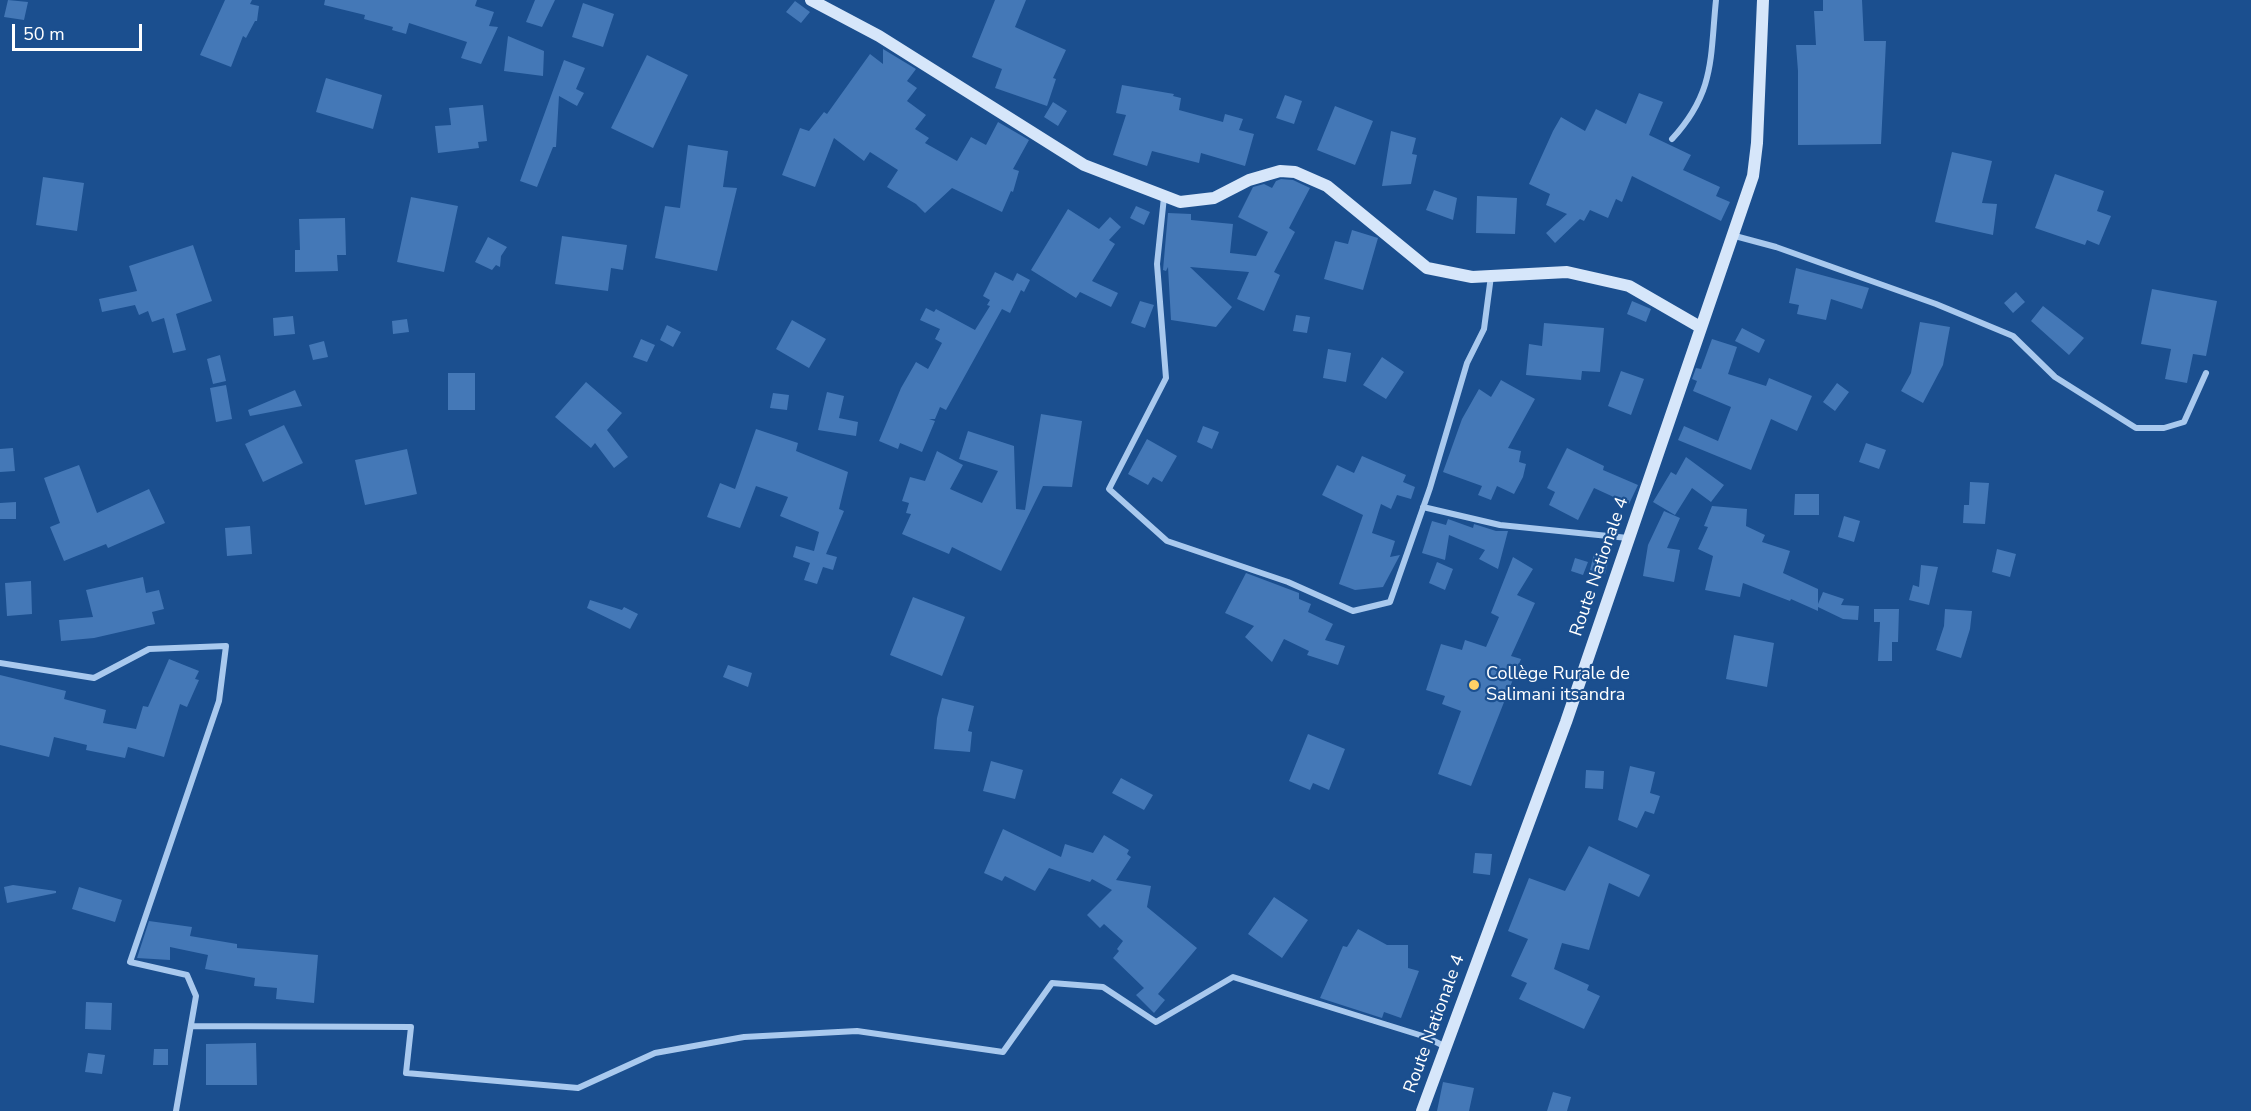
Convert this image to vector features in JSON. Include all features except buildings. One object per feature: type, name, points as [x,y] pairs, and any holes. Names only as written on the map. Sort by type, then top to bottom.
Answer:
[{"type":"main road","points":[[811,0],[879,36],[1084,165],[1180,202],[1214,198],[1249,180],[1280,171],[1294,172],[1327,186],[1427,268],[1472,277],[1568,272],[1629,286],[1700,327]]},
{"type":"main road","name":"Route Nationale 4","points":[[1422,1111],[1566,722],[1700,327],[1735,236],[1754,177],[1763,0]]},
{"type":"street","points":[[1672,139],[1692,117],[1708,83],[1716,0]]},
{"type":"street","points":[[1164,196],[1157,264],[1166,378],[1109,489],[1167,541],[1288,582],[1353,611],[1389,602],[1423,507],[1467,363],[1484,328],[1491,276]]},
{"type":"street","points":[[1735,236],[1776,247],[1926,300],[2013,336],[2055,377],[2136,428],[2164,428],[2184,422],[2206,373]]},
{"type":"street","points":[[1423,507],[1500,525],[1628,538]]},
{"type":"street","points":[[0,663],[94,678],[149,649],[226,646],[219,701],[130,962],[187,975],[196,996],[193,1026],[177,1111]]},
{"type":"street","points":[[193,1026],[411,1028],[406,1073],[578,1088],[655,1053],[744,1037],[857,1031],[1003,1052],[1052,983],[1104,987],[1156,1022],[1233,977],[1426,1037],[1446,1047]]},
{"type":"place","name":"Collège Rurale de Salimani itsandra","points":[[1474,685]]}]
